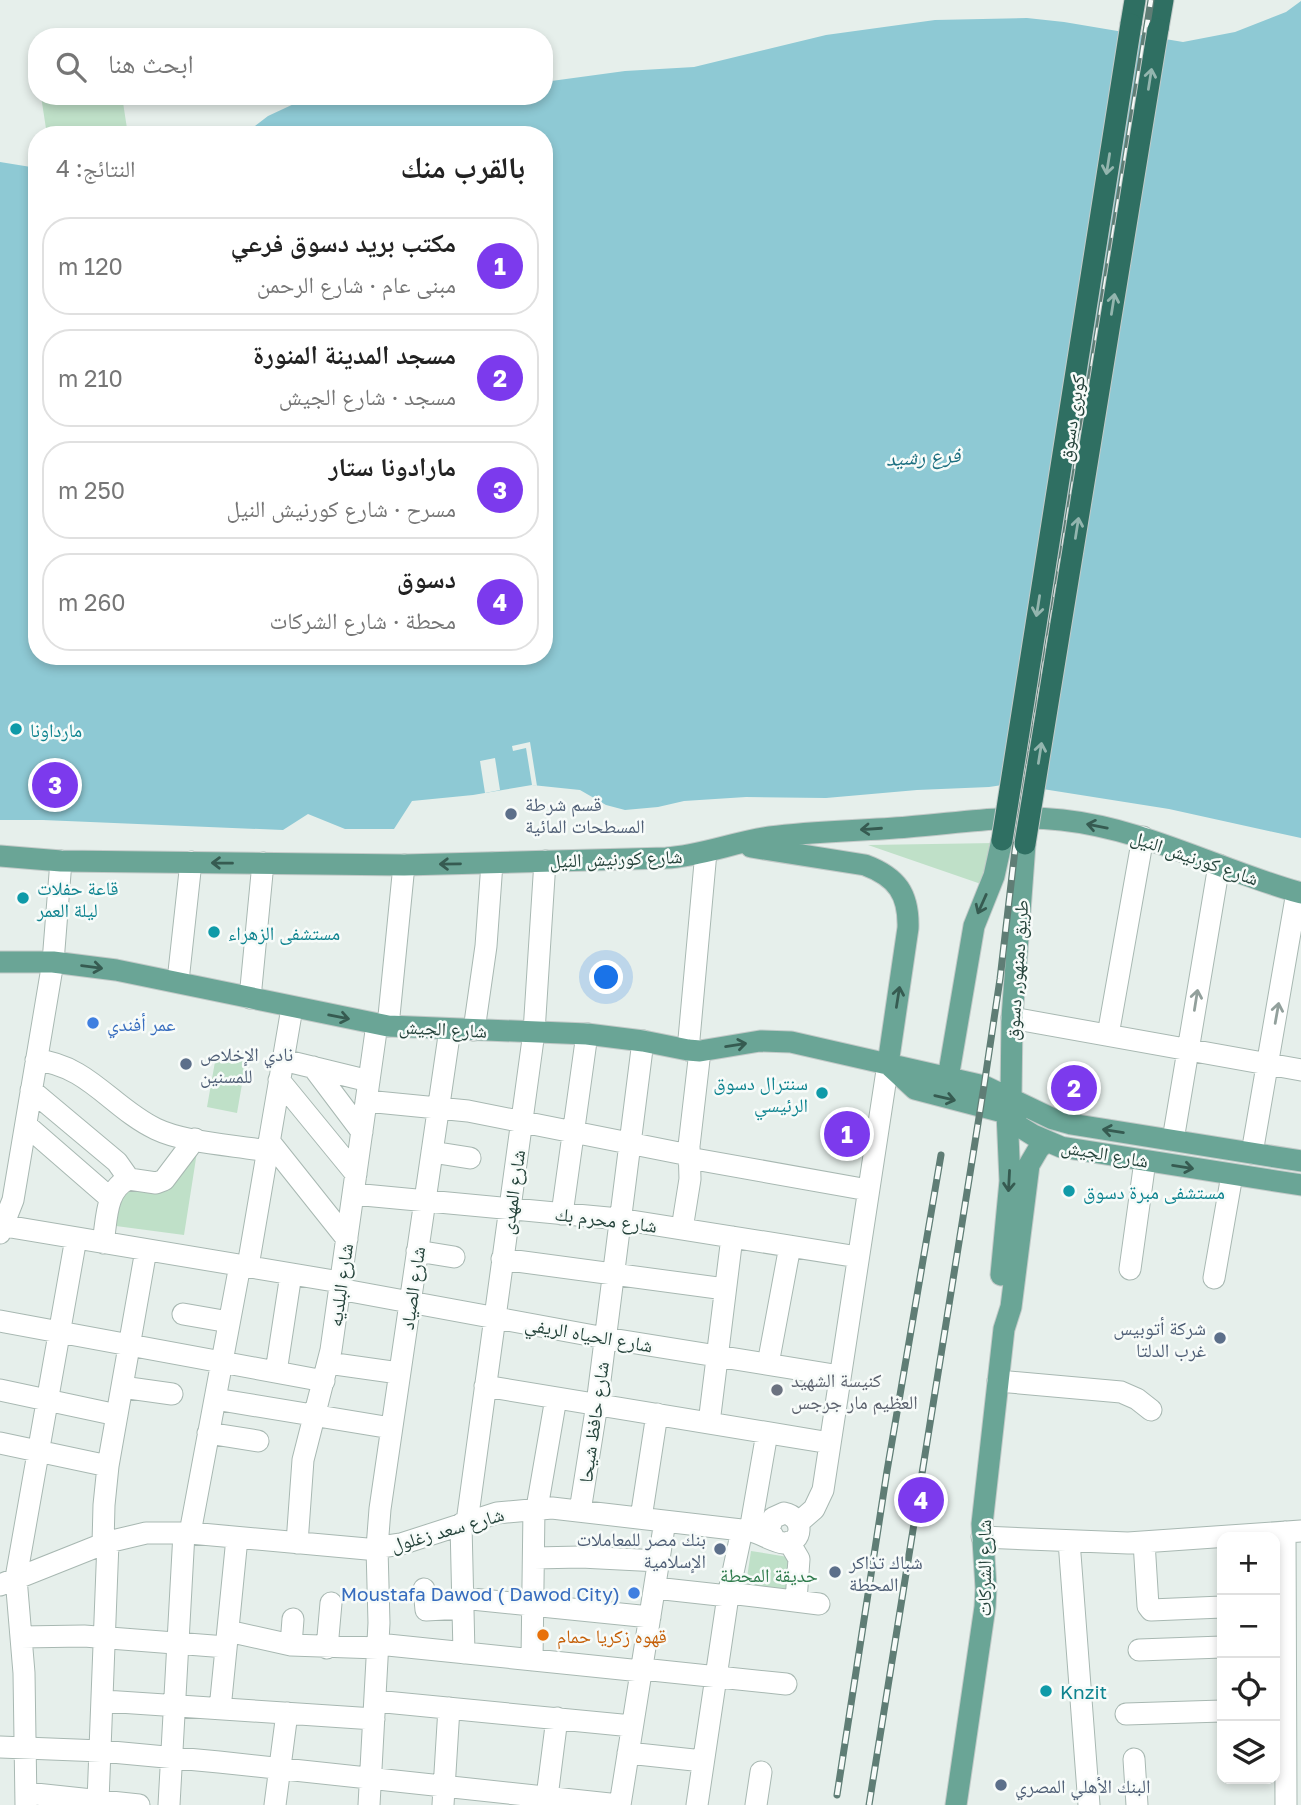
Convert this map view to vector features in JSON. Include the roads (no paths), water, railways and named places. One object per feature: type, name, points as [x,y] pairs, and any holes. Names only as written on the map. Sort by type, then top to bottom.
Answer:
[{"type":"highway","name":"كوبرى دسوق","points":[[1002,839],[1135,0]]},
{"type":"highway","name":"كوبرى دسوق","points":[[1025,844],[1163,0]]},
{"type":"main road","name":"شارع كورنيش النيل","points":[[0,856],[61,861],[404,865],[666,859],[788,835],[905,827],[981,818],[1022,817],[1090,824],[1143,837],[1299,893]]},
{"type":"main road","name":"طريق دمنهور, دسوق","points":[[948,1078],[974,926],[994,876],[1002,839]]},
{"type":"main road","name":"طريق دمنهور, دسوق","points":[[1009,1105],[1012,1018],[1025,844]]},
{"type":"main road","points":[[733,845],[865,865],[881,871],[894,881],[906,903],[908,928],[888,1064]]},
{"type":"main road","name":"شارع الجيش","points":[[0,962],[53,962],[116,970],[382,1025],[587,1034],[694,1050],[777,1041],[984,1086],[1009,1105],[1020,1127],[1046,1142],[1075,1150],[1301,1185]]},
{"type":"main road","name":"شارع الجيش","points":[[888,1064],[907,1084],[923,1092],[1009,1105],[1062,1122],[1301,1161]]},
{"type":"main road","name":"شارع الشركات","points":[[1004,1329],[998,1307],[1010,1181],[1009,1105]]},
{"type":"main road","name":"شارع الشركات","points":[[956,1805],[985,1607],[986,1572],[982,1538],[1004,1329],[1011,1307],[1029,1165],[1046,1142]]},
{"type":"street","points":[[1108,1035],[1143,837]]},
{"type":"street","points":[[682,1229],[690,1179],[694,1050],[706,852]]},
{"type":"street","points":[[1,1228],[13,1200],[53,962],[61,861]]},
{"type":"street","name":"شارع المهدى","points":[[464,1653],[464,1523],[534,1032],[545,861]]},
{"type":"street","points":[[178,981],[191,862]]},
{"type":"street","points":[[250,998],[263,863]]},
{"type":"street","points":[[474,1030],[486,946],[492,863]]},
{"type":"street","points":[[1173,1140],[1219,864]]},
{"type":"street","name":"شارع البلديه","points":[[297,1543],[303,1460],[326,1372],[368,1091],[382,1025],[404,865]]},
{"type":"street","points":[[1252,1153],[1299,893]]},
{"type":"street","points":[[169,1805],[187,1533],[229,1322],[244,1266],[268,1146],[292,1007]]},
{"type":"street","points":[[1012,1018],[1301,1070]]},
{"type":"street","name":"شارع الصياد","points":[[369,1805],[378,1646],[377,1548],[381,1499],[450,1029]]},
{"type":"street","points":[[562,1213],[587,1034]]},
{"type":"street","name":"شارع حافظ شيحا","points":[[580,1511],[597,1404],[643,1041]]},
{"type":"street","points":[[36,1060],[61,1064],[76,1072],[153,1128],[173,1136],[268,1146],[347,1239]]},
{"type":"street","points":[[796,1601],[799,1559],[787,1535],[814,1509],[819,1500],[888,1064]]},
{"type":"street","points":[[281,1070],[313,1067],[368,1091],[439,1108],[468,1111],[689,1157],[868,1190]]},
{"type":"street","points":[[313,1067],[362,1132]]},
{"type":"street","points":[[281,1070],[354,1184]]},
{"type":"street","points":[[32,1090],[117,1161],[129,1179]]},
{"type":"street","points":[[26,1125],[110,1198]]},
{"type":"street","points":[[103,1242],[110,1198],[115,1189],[129,1179],[156,1183],[164,1180],[195,1139]]},
{"type":"street","points":[[432,1152],[470,1158]]},
{"type":"street","points":[[1130,1269],[1145,1161]]},
{"type":"street","points":[[1214,1278],[1232,1175]]},
{"type":"street","name":"شارع محرم بك","points":[[354,1184],[425,1201],[619,1219],[858,1257]]},
{"type":"street","name":"شارع الحياه الريفي","points":[[1,1228],[103,1242],[291,1274],[410,1302],[605,1338],[840,1376]]},
{"type":"street","points":[[709,1423],[732,1237]]},
{"type":"street","points":[[76,1238],[39,1452],[8,1581],[21,1637],[26,1799],[139,1805]]},
{"type":"street","points":[[768,1364],[790,1246]]},
{"type":"street","points":[[98,1801],[106,1637],[104,1505],[108,1466],[146,1250]]},
{"type":"street","points":[[417,1251],[454,1257]]},
{"type":"street","points":[[502,1259],[725,1289]]},
{"type":"street","points":[[276,1372],[291,1274]]},
{"type":"street","points":[[183,1314],[229,1322]]},
{"type":"street","points":[[0,1321],[276,1372],[399,1373]]},
{"type":"street","points":[[998,1381],[1121,1392],[1137,1399],[1151,1410]]},
{"type":"street","points":[[485,1386],[830,1443]]},
{"type":"street","points":[[122,1387],[172,1394]]},
{"type":"street","points":[[0,1390],[117,1415]]},
{"type":"street","points":[[532,1660],[536,1508],[556,1398]]},
{"type":"street","points":[[215,1399],[391,1428]]},
{"type":"street","points":[[641,1518],[657,1414]]},
{"type":"street","points":[[208,1433],[258,1441]]},
{"type":"street","points":[[696,1805],[728,1594],[746,1530],[767,1433]]},
{"type":"street","points":[[0,1443],[108,1466]]},
{"type":"street","name":"شارع سعد زغلول","points":[[8,1581],[106,1543],[146,1533],[187,1533],[357,1549],[377,1548],[401,1544],[497,1513],[536,1508],[787,1535]]},
{"type":"street","points":[[0,1747],[101,1751],[370,1777],[444,1795],[619,1805],[665,1521]]},
{"type":"street","points":[[982,1538],[1144,1542],[1293,1532],[1280,1603],[1287,1645],[1287,1700],[1293,1745],[1286,1805]]},
{"type":"street","points":[[220,1709],[237,1538]]},
{"type":"street","points":[[1069,1541],[1089,1805]]},
{"type":"street","points":[[1144,1542],[1148,1606],[1151,1610],[1217,1607]]},
{"type":"street","points":[[534,1558],[581,1557],[659,1561]]},
{"type":"street","points":[[655,1588],[819,1604]]},
{"type":"street","points":[[424,1589],[425,1608],[428,1611],[462,1603],[533,1605],[650,1617]]},
{"type":"street","points":[[327,1647],[331,1603]]},
{"type":"street","points":[[291,1645],[293,1619]]},
{"type":"street","points":[[21,1637],[106,1637],[179,1643],[227,1639],[327,1647],[378,1646],[786,1684]]},
{"type":"street","points":[[1139,1650],[1217,1647]]},
{"type":"street","points":[[104,1701],[287,1713],[449,1708],[632,1726]]},
{"type":"street","points":[[444,1795],[449,1708]]},
{"type":"street","points":[[1126,1714],[1217,1711]]},
{"type":"street","points":[[275,1805],[287,1713]]},
{"type":"street","points":[[550,1800],[557,1718]]},
{"type":"street","points":[[628,1753],[703,1761]]},
{"type":"street","points":[[1134,1759],[1137,1805]]},
{"type":"street","points":[[756,1805],[761,1772]]},
{"type":"water","name":"فرع رشيد","points":[[1301,1],[1301,838],[1169,809],[1016,783],[826,798],[746,797],[684,801],[625,810],[606,805],[580,790],[532,785],[473,795],[412,801],[394,829],[345,829],[308,814],[283,830],[0,820],[0,162],[28,167],[28,665],[553,665],[553,126],[255,126],[268,116],[292,105],[553,105],[553,81],[625,71],[694,67],[826,35],[935,20],[1027,18],[1183,42],[1235,32],[1286,12]]},
{"type":"railway","points":[[869,1805],[984,1086],[1015,850],[1151,0]]},
{"type":"railway","points":[[837,1795],[887,1471],[941,1155]]},
{"type":"place","name":"مارداونا","points":[[16,729]]},
{"type":"place","name":"مارادونا ستار","points":[[55,785]]},
{"type":"place","name":"قسم شرطة المسطحات المائية","points":[[511,814]]},
{"type":"place","name":"قاعة حفلات ليلة العمر","points":[[23,898]]},
{"type":"place","name":"مستشفى الزهراء","points":[[214,932]]},
{"type":"place","name":"عمر أفندي","points":[[93,1023]]},
{"type":"place","name":"نادي الإخلاص للمسنين","points":[[186,1064]]},
{"type":"place","name":"مسجد المدينة المنورة","points":[[1074,1088]]},
{"type":"place","name":"سنترال دسوق الرئيسي","points":[[822,1093]]},
{"type":"place","name":"مكتب بريد دسوق فرعي","points":[[847,1134]]},
{"type":"place","name":"مستشفى مبرة دسوق","points":[[1069,1191]]},
{"type":"place","name":"شركة أتوبيس غرب الدلتا","points":[[1220,1338]]},
{"type":"place","name":"كنيسة الشهيد العظيم مار جرجس","points":[[777,1390]]},
{"type":"place","name":"دسوق","points":[[921,1500]]},
{"type":"place","name":"بنك مصر للمعاملات الإسلامية","points":[[720,1549]]},
{"type":"place","name":"شباك تذاكر المحطة","points":[[835,1572]]},
{"type":"place","name":"Moustafa Dawod ( Dawod City)","points":[[634,1593]]},
{"type":"place","name":"قهوه زكريا حمام","points":[[543,1635]]},
{"type":"place","name":"Knzit","points":[[1046,1691]]},
{"type":"place","name":"البنك الأهلي المصري","points":[[1001,1785]]},
{"type":"park label","name":"حديقة المحطة","points":[[769,1574]]}]
